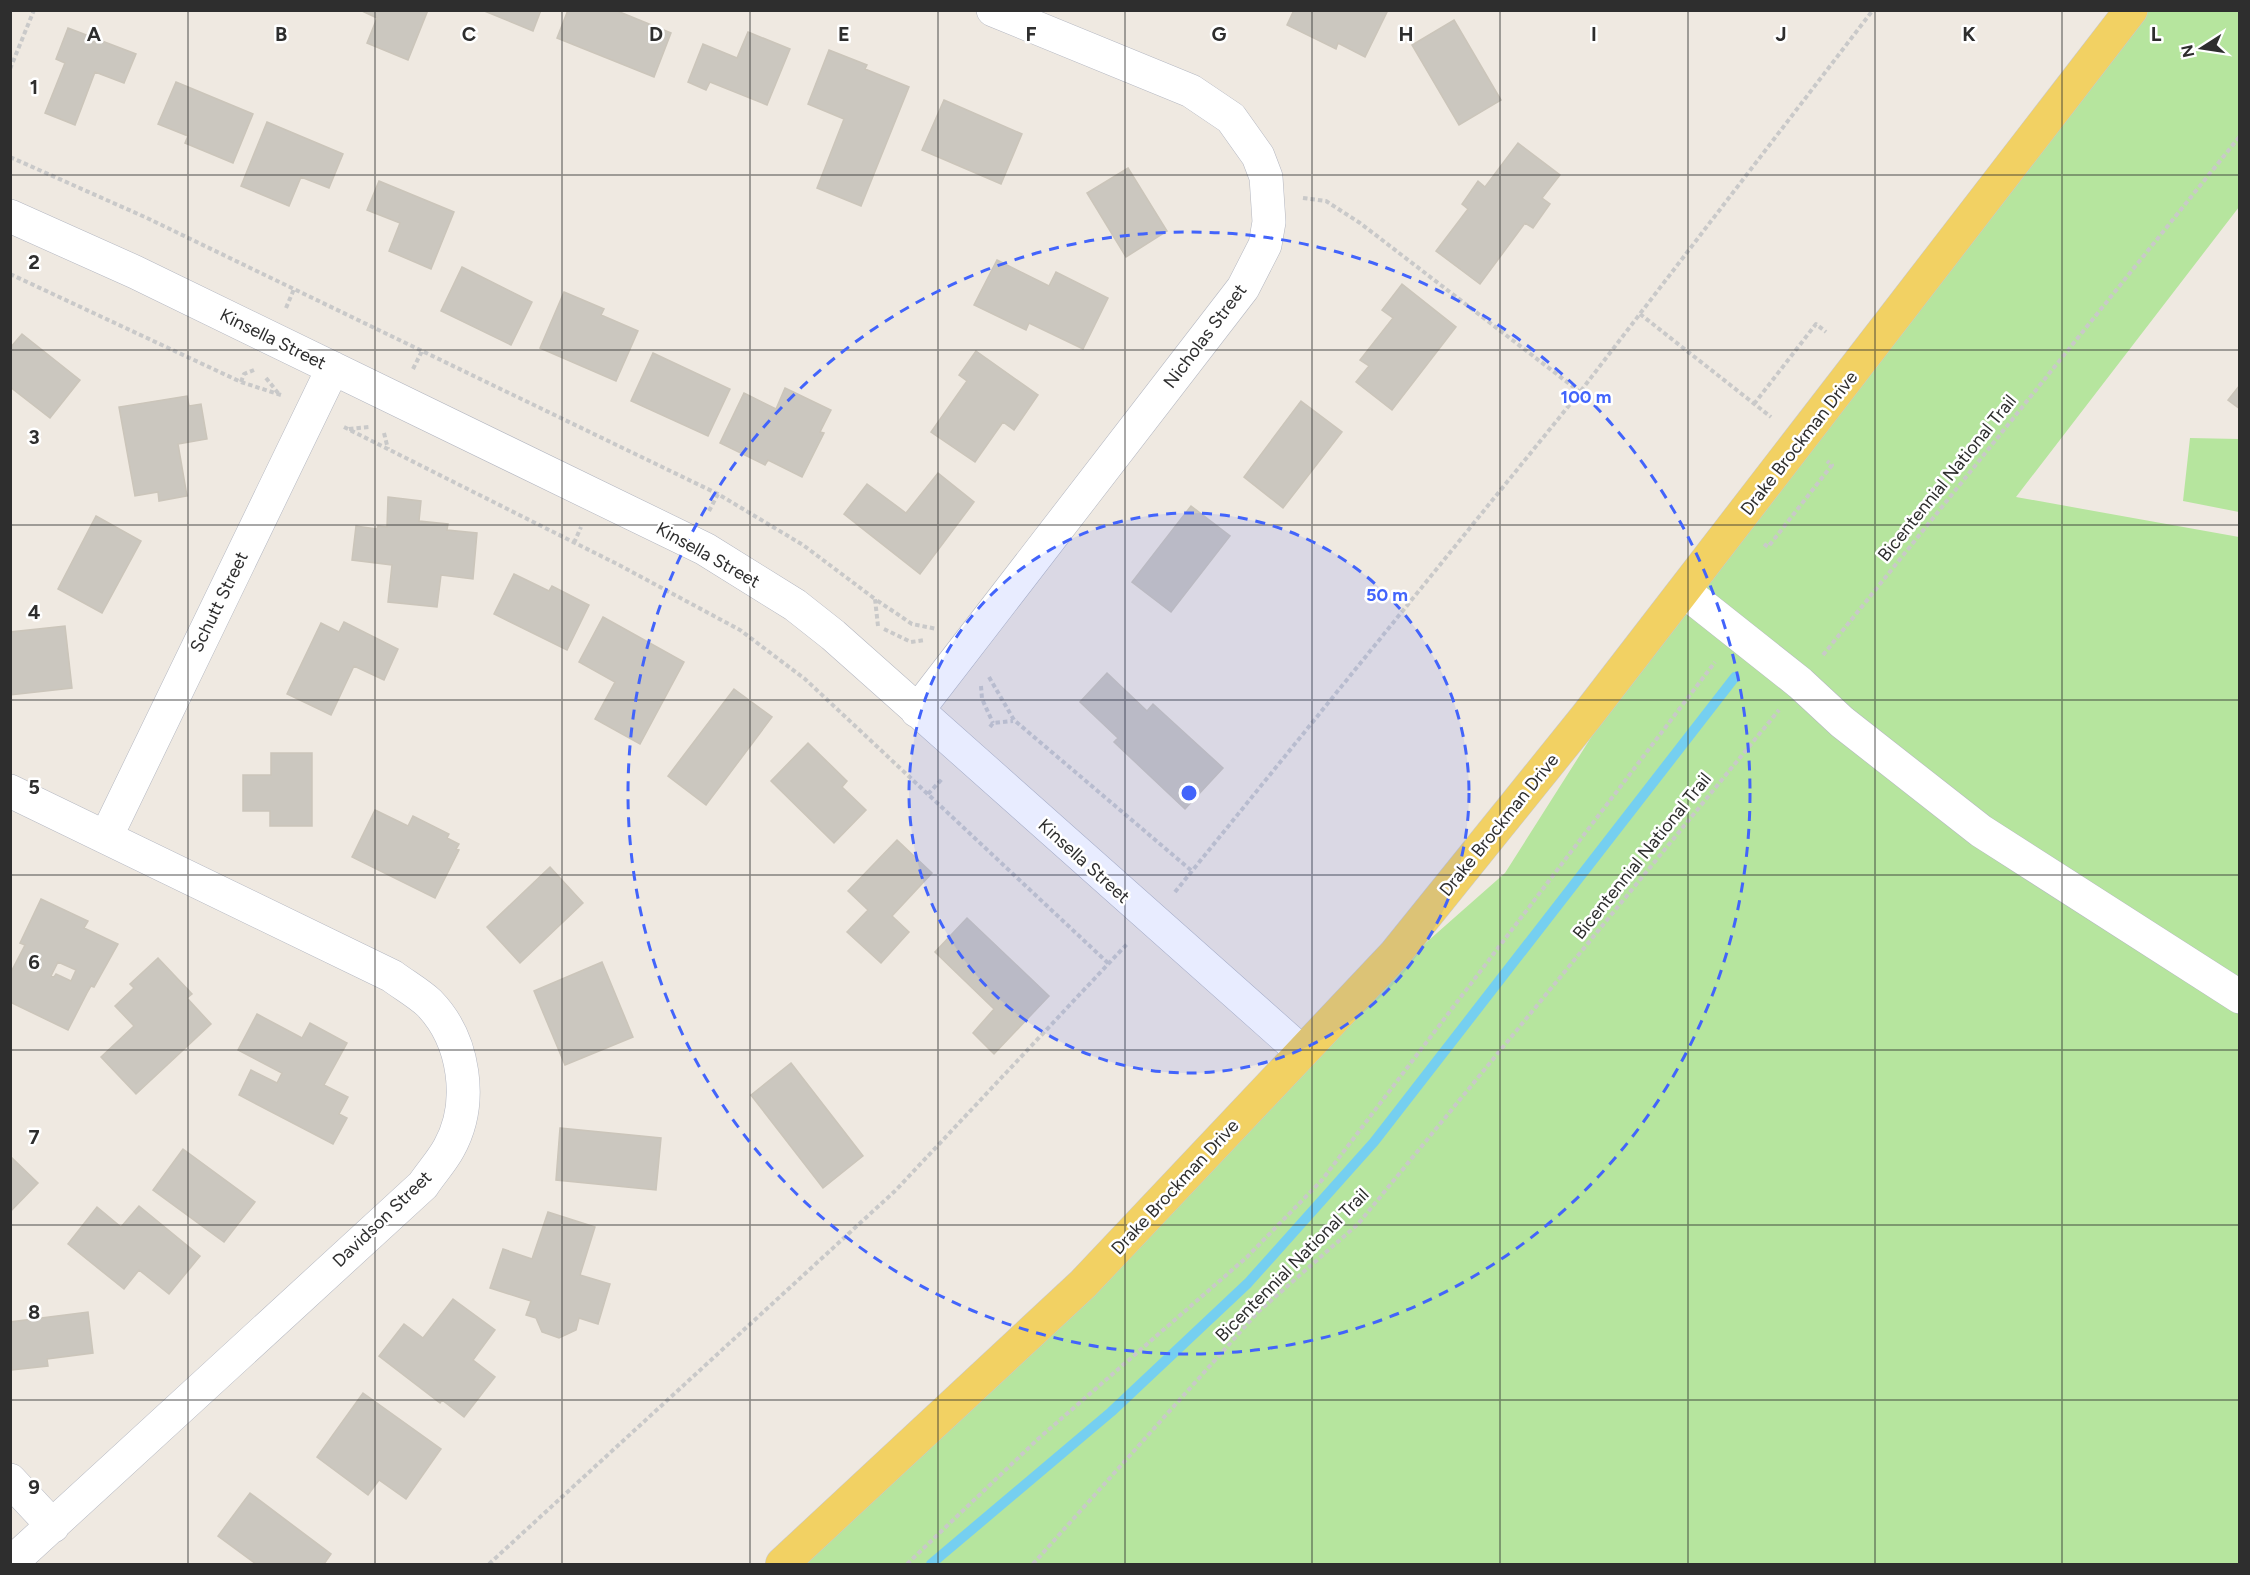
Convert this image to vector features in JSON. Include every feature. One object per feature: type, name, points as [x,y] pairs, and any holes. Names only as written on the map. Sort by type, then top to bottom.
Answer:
[{"type":"main road","name":"Drake Brockman Drive","points":[[782,1564],[1083,1284],[1395,954],[1586,717],[2131,10]]},
{"type":"street","name":"Nicholas Street","points":[[917,711],[1244,288],[1265,245],[1269,222],[1266,177],[1258,156],[1231,118],[1191,91],[993,10]]},
{"type":"street","name":"Kinsella Street","points":[[10,216],[135,272],[714,554],[795,605],[833,635],[1302,1052]]},
{"type":"street","name":"Schutt Street","points":[[106,837],[333,368]]},
{"type":"street","points":[[1684,591],[1800,683],[1842,722],[1981,831],[2240,997]]},
{"type":"street","name":"Davidson Street","points":[[10,791],[392,976],[429,1004],[454,1040],[464,1082],[463,1104],[450,1146],[423,1185],[10,1564]]},
{"type":"street","points":[[10,1480],[53,1526]]},
{"type":"path","points":[[10,69],[34,10]]},
{"type":"path","points":[[985,671],[1014,720],[1193,872],[1580,392],[1873,10]]},
{"type":"path","name":"Bicentennial National Trail","points":[[1033,1564],[1258,1312],[1358,1224],[1800,683],[2240,136]]},
{"type":"path","points":[[10,156],[147,218],[718,494],[803,544],[912,624],[948,631]]},
{"type":"path","points":[[1268,202],[1294,196],[1326,201],[1360,223],[1580,392]]},
{"type":"path","points":[[10,274],[241,382],[278,394],[264,375]]},
{"type":"path","points":[[1640,314],[1832,465],[1768,547],[1759,541]]},
{"type":"path","points":[[1754,404],[1816,324],[1826,332]]},
{"type":"path","points":[[241,382],[244,375],[258,368]]},
{"type":"path","points":[[388,449],[384,431],[368,427],[349,429],[388,449],[619,565],[740,630],[805,679],[1109,964],[895,1191],[489,1564]]},
{"type":"path","points":[[691,543],[718,494]]},
{"type":"path","points":[[875,599],[878,627],[911,642],[934,638]]},
{"type":"path","points":[[907,1564],[1038,1439],[1247,1257],[1322,1180],[1737,633]]},
{"type":"path","points":[[981,680],[982,699],[993,723],[1014,720]]},
{"type":"green space","points":[[2131,11],[2239,11],[2239,207],[2016,497],[2239,537],[2239,1564],[781,1564],[1302,1052],[1505,873],[1684,591]]},
{"type":"green space","points":[[2190,438],[2239,439],[2239,512],[2183,501]]},
{"type":"building","points":[[360,10],[428,10],[408,60],[367,43],[377,18]]},
{"type":"building","points":[[482,10],[541,10],[533,31]]},
{"type":"building","points":[[568,10],[615,10],[671,33],[654,77],[557,38]]},
{"type":"building","points":[[1294,10],[1388,10],[1365,57],[1338,43],[1336,49],[1287,25]]},
{"type":"building","points":[[1454,20],[1501,100],[1459,125],[1412,45]]},
{"type":"building","points":[[68,28],[136,54],[124,83],[95,72],[75,125],[45,113],[65,63],[56,59]]},
{"type":"building","points":[[748,32],[790,49],[767,105],[710,82],[706,90],[688,82],[703,44],[737,58]]},
{"type":"building","points":[[829,50],[867,65],[865,69],[909,87],[861,206],[817,188],[844,119],[808,104]]},
{"type":"building","points":[[176,82],[253,114],[233,163],[185,143],[188,136],[158,124]]},
{"type":"building","points":[[944,100],[1022,134],[1001,184],[922,150]]},
{"type":"building","points":[[267,122],[343,154],[329,188],[301,177],[289,206],[241,186]]},
{"type":"building","points":[[1518,143],[1560,175],[1542,198],[1550,204],[1533,228],[1525,223],[1480,284],[1436,251],[1468,209],[1462,204],[1478,181],[1485,187]]},
{"type":"building","points":[[1128,168],[1167,231],[1126,257],[1087,193]]},
{"type":"building","points":[[379,181],[454,212],[431,269],[389,251],[400,223],[367,210]]},
{"type":"building","points":[[997,260],[1049,286],[1056,272],[1108,298],[1083,349],[1029,323],[1026,330],[974,305]]},
{"type":"building","points":[[462,267],[532,302],[511,345],[441,311]]},
{"type":"building","points":[[1402,284],[1456,327],[1392,410],[1356,382],[1369,366],[1360,360],[1393,318],[1382,310]]},
{"type":"building","points":[[564,292],[604,309],[601,315],[638,331],[616,381],[540,348]]},
{"type":"building","points":[[22,334],[80,380],[50,418],[10,387],[10,348]]},
{"type":"building","points":[[976,351],[1038,395],[1014,430],[1003,422],[975,462],[931,432],[967,381],[959,375]]},
{"type":"building","points":[[653,353],[730,389],[708,436],[631,401]]},
{"type":"building","points":[[2240,385],[2240,409],[2228,400]]},
{"type":"building","points":[[785,388],[831,410],[820,432],[824,433],[802,477],[768,460],[765,465],[720,443],[744,393],[776,409]]},
{"type":"building","points":[[187,396],[189,406],[201,404],[207,439],[178,444],[187,496],[159,501],[158,492],[135,496],[119,407]]},
{"type":"building","points":[[1301,401],[1342,432],[1283,508],[1244,477]]},
{"type":"building","points":[[938,473],[974,502],[920,574],[844,514],[867,484],[906,513]]},
{"type":"building","points":[[388,497],[421,501],[419,521],[448,524],[447,530],[477,533],[473,579],[441,575],[437,607],[388,602],[392,565],[352,560],[356,526],[377,529],[378,526],[387,527]]},
{"type":"building","points":[[1191,506],[1230,536],[1171,612],[1132,582]]},
{"type":"building","points":[[96,516],[141,541],[102,613],[58,589]]},
{"type":"building","points":[[514,574],[549,591],[552,586],[589,605],[567,650],[494,614]]},
{"type":"building","points":[[603,617],[684,662],[640,744],[595,719],[615,682],[579,662]]},
{"type":"building","points":[[344,622],[398,649],[384,680],[354,666],[331,715],[287,694],[321,623],[339,632]]},
{"type":"building","points":[[65,626],[72,688],[10,695],[10,632]]},
{"type":"building","points":[[1107,673],[1147,711],[1153,704],[1223,768],[1185,809],[1114,742],[1118,738],[1080,702]]},
{"type":"building","points":[[734,689],[772,717],[706,805],[668,776]]},
{"type":"building","points":[[808,743],[847,781],[842,787],[866,810],[834,843],[771,781]]},
{"type":"building","points":[[271,753],[312,753],[312,826],[270,826],[270,811],[243,811],[243,775],[271,775]]},
{"type":"building","points":[[375,810],[408,826],[413,816],[449,834],[447,838],[459,844],[456,849],[459,850],[435,898],[352,857]]},
{"type":"building","points":[[897,840],[932,873],[892,916],[909,932],[881,963],[847,932],[868,910],[848,891]]},
{"type":"building","points":[[550,867],[583,903],[520,963],[487,927]]},
{"type":"building","points":[[41,899],[88,921],[84,928],[118,944],[94,987],[91,986],[68,1030],[10,1002],[10,974],[25,945],[20,943]],"holes":[[[58,962],[76,970],[71,981],[56,974],[54,977],[51,976]]]},
{"type":"building","points":[[967,918],[1049,996],[994,1054],[973,1033],[994,1009],[935,952]]},
{"type":"building","points":[[158,958],[192,994],[187,998],[211,1024],[136,1094],[101,1057],[134,1026],[115,1006],[134,988],[130,984]]},
{"type":"building","points":[[602,962],[633,1037],[565,1065],[534,991]]},
{"type":"building","points":[[257,1014],[302,1038],[310,1023],[347,1043],[324,1085],[348,1097],[339,1114],[347,1118],[333,1144],[239,1095],[251,1070],[277,1083],[282,1073],[238,1050]]},
{"type":"building","points":[[791,1063],[863,1156],[823,1188],[751,1095]]},
{"type":"building","points":[[560,1128],[661,1138],[656,1190],[556,1180]]},
{"type":"building","points":[[183,1149],[255,1202],[224,1242],[153,1190]]},
{"type":"building","points":[[10,1156],[38,1183],[10,1212]]},
{"type":"building","points":[[139,1206],[200,1256],[169,1294],[139,1270],[124,1289],[68,1244],[97,1207],[121,1227]]},
{"type":"building","points":[[548,1212],[595,1227],[580,1275],[610,1284],[598,1324],[579,1318],[576,1330],[559,1338],[542,1332],[536,1318],[526,1315],[531,1301],[490,1288],[503,1249],[532,1259]]},
{"type":"building","points":[[453,1299],[495,1330],[473,1360],[495,1377],[464,1417],[442,1400],[440,1403],[379,1356],[404,1324],[423,1338]]},
{"type":"building","points":[[88,1312],[93,1353],[47,1359],[48,1366],[12,1370],[10,1322]]},
{"type":"building","points":[[363,1393],[441,1449],[406,1499],[379,1480],[368,1495],[317,1457]]},
{"type":"building","points":[[250,1493],[331,1554],[324,1564],[256,1564],[218,1536]]},
{"type":"waterway","points":[[931,1564],[1111,1412],[1248,1283],[1374,1142],[1735,677]]}]
